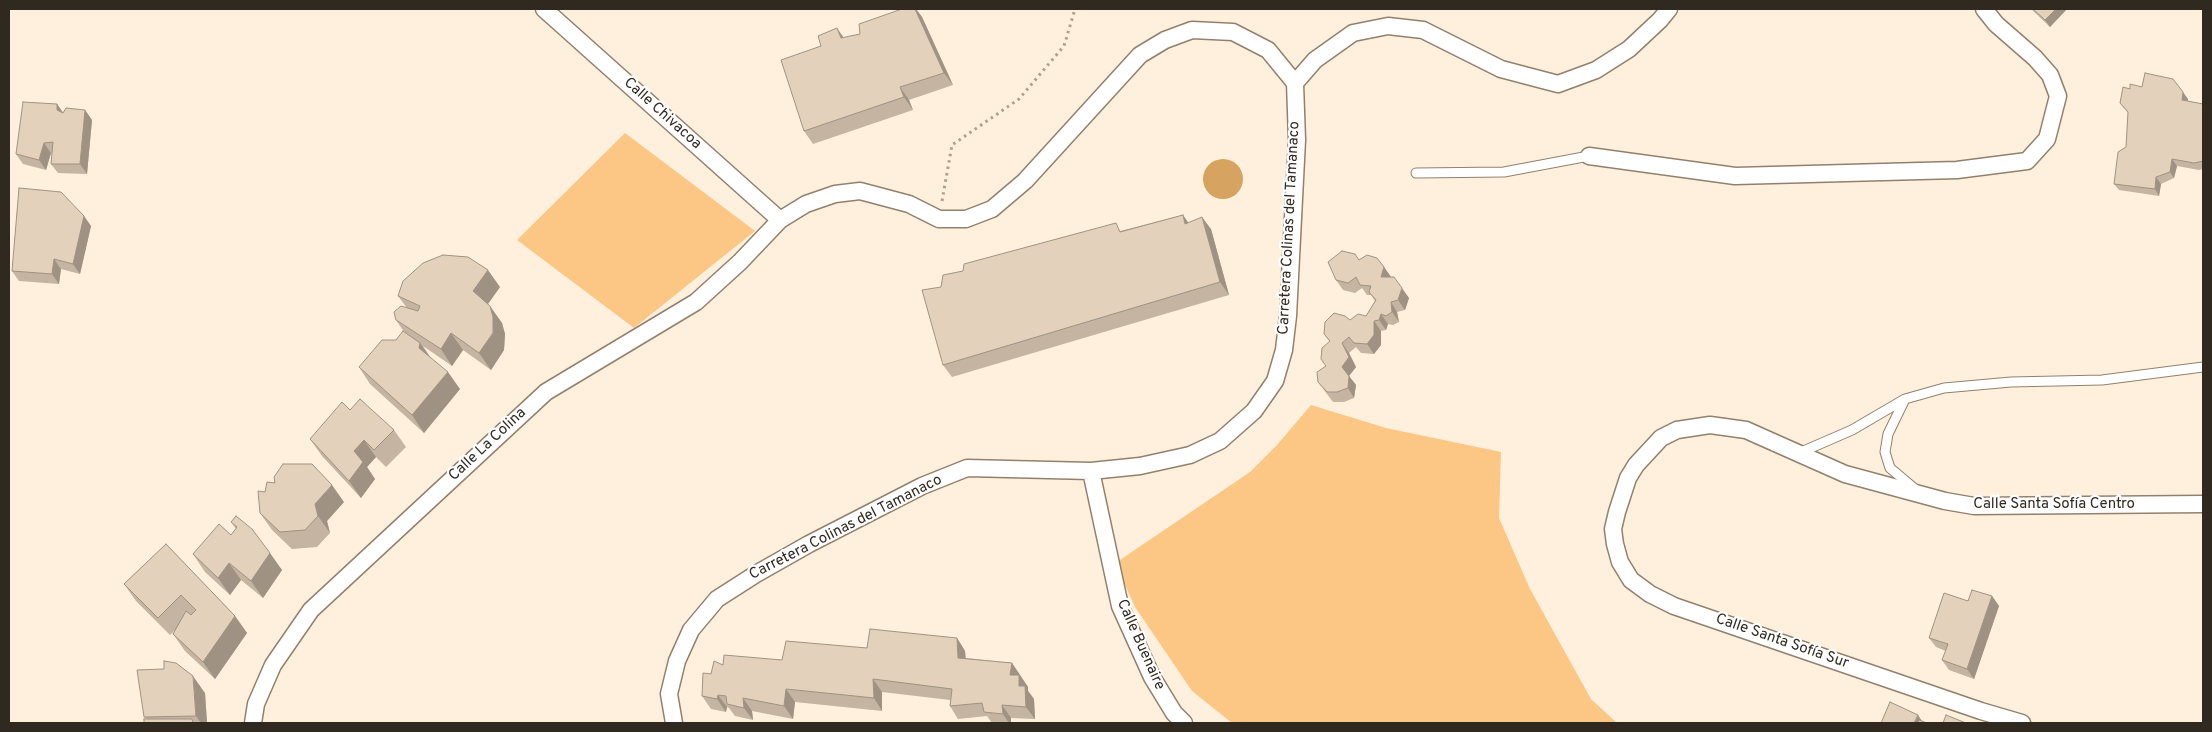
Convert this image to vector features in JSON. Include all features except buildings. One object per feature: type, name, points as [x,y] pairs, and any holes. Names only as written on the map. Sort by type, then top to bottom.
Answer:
[{"type":"street","name":"Calle Chivacoa","points":[[544,9],[780,220]]},
{"type":"street","points":[[780,220],[806,204],[835,194],[860,191],[909,204],[939,219],[966,218],[992,210],[1025,181],[1140,55],[1165,40],[1192,30],[1233,32],[1268,50],[1295,83],[1315,60],[1353,33],[1388,26],[1423,30],[1501,69],[1558,84],[1596,70],[1628,49],[1660,20],[1669,9]]},
{"type":"street","points":[[1589,156],[1735,176],[1957,170],[2027,161],[2047,139],[2058,96],[2050,75],[2035,58],[1996,24],[1984,9]]},
{"type":"street","name":"Carretera Colinas del Tamanaco","points":[[674,723],[669,694],[677,661],[691,630],[717,599],[756,574],[922,486],[967,468],[1091,471],[1140,466],[1190,455],[1220,441],[1254,411],[1275,381],[1284,350],[1288,316],[1297,140],[1295,83]]},
{"type":"street","name":"Calle La Colina","points":[[253,723],[256,704],[273,665],[311,610],[546,392],[696,302],[740,262],[780,220]]},
{"type":"street","name":"Calle Santa Sofía Centro","points":[[1622,495],[1628,478],[1648,450],[1661,438],[1677,430],[1710,425],[1746,430],[1845,474],[1974,506],[2203,504]]},
{"type":"street","name":"Calle Buenaire","points":[[1091,471],[1120,606],[1152,678],[1174,713],[1184,723]]},
{"type":"street","name":"Calle Santa Sofía Sur","points":[[1622,495],[1613,529],[1614,544],[1620,562],[1631,580],[1650,594],[1683,609],[1981,711],[2022,723]]},
{"type":"lane","points":[[1416,173],[1504,172],[1589,156]]},
{"type":"lane","points":[[1799,453],[1852,430],[1905,399],[1944,388],[2011,382],[2102,380],[2203,367]]},
{"type":"lane","points":[[1905,399],[1888,434],[1885,452],[1890,468],[1920,494]]},
{"type":"path","points":[[939,219],[952,146],[1018,99],[1064,46],[1075,9]]},
{"type":"shaded area","points":[[625,133],[755,231],[634,328],[517,240]]},
{"type":"shaded area","points":[[1223,159],[1237,165],[1243,179],[1237,193],[1223,199],[1209,193],[1203,179],[1209,165]]},
{"type":"shaded area","points":[[1311,405],[1386,428],[1501,452],[1499,518],[1530,589],[1591,699],[1617,723],[1232,723],[1192,691],[1135,607],[1117,562],[1250,472],[1277,445]]}]
